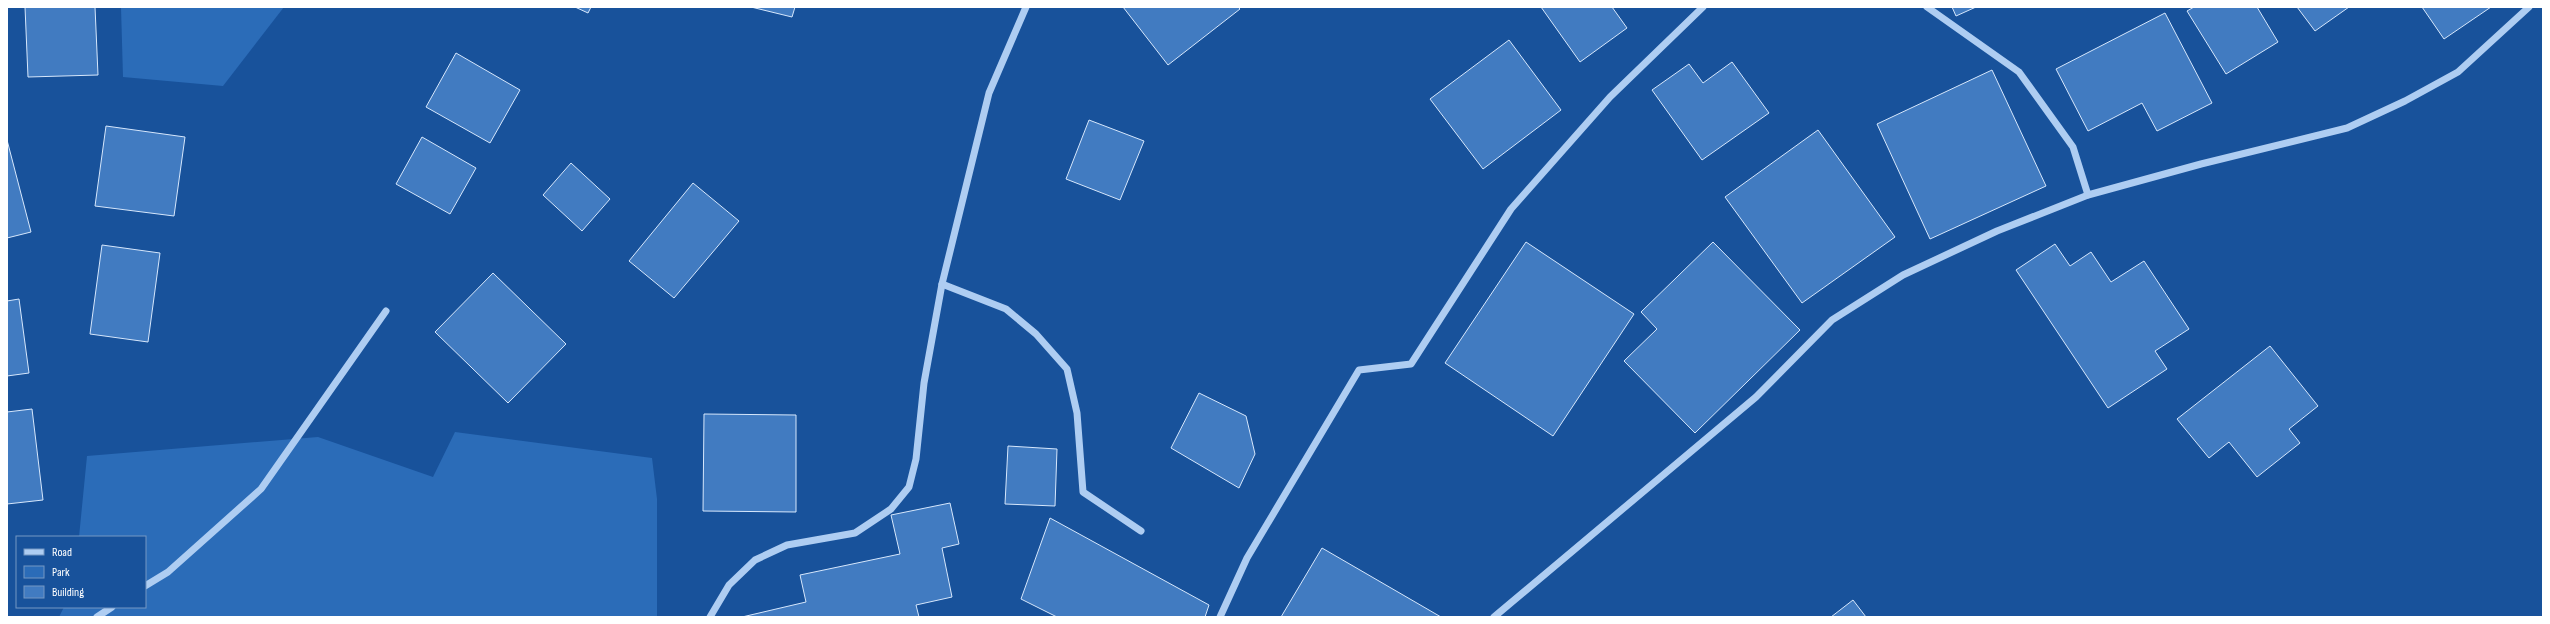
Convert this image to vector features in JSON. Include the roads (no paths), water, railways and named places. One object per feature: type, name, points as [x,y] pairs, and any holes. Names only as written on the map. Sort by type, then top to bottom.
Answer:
[{"type":"street","points":[[710,617],[729,585],[754,560],[787,545],[855,533],[891,509],[909,487],[916,459],[924,383],[942,284],[989,93],[1026,7]]},
{"type":"street","points":[[1220,617],[1246,558],[1359,370],[1411,364],[1511,209],[1610,97],[1704,7]]},
{"type":"street","points":[[1926,7],[2019,72],[2073,147],[2088,195]]},
{"type":"street","points":[[1494,617],[1564,556],[1756,397],[1832,320],[1903,275],[1997,231],[2088,195],[2201,164],[2347,128],[2405,101],[2458,72],[2529,7]]},
{"type":"street","points":[[942,284],[1006,309],[1036,334],[1067,369],[1077,413],[1084,492],[1141,531]]},
{"type":"street","points":[[146,585],[168,572],[261,488],[386,311]]},
{"type":"street","points":[[97,617],[110,608]]}]
